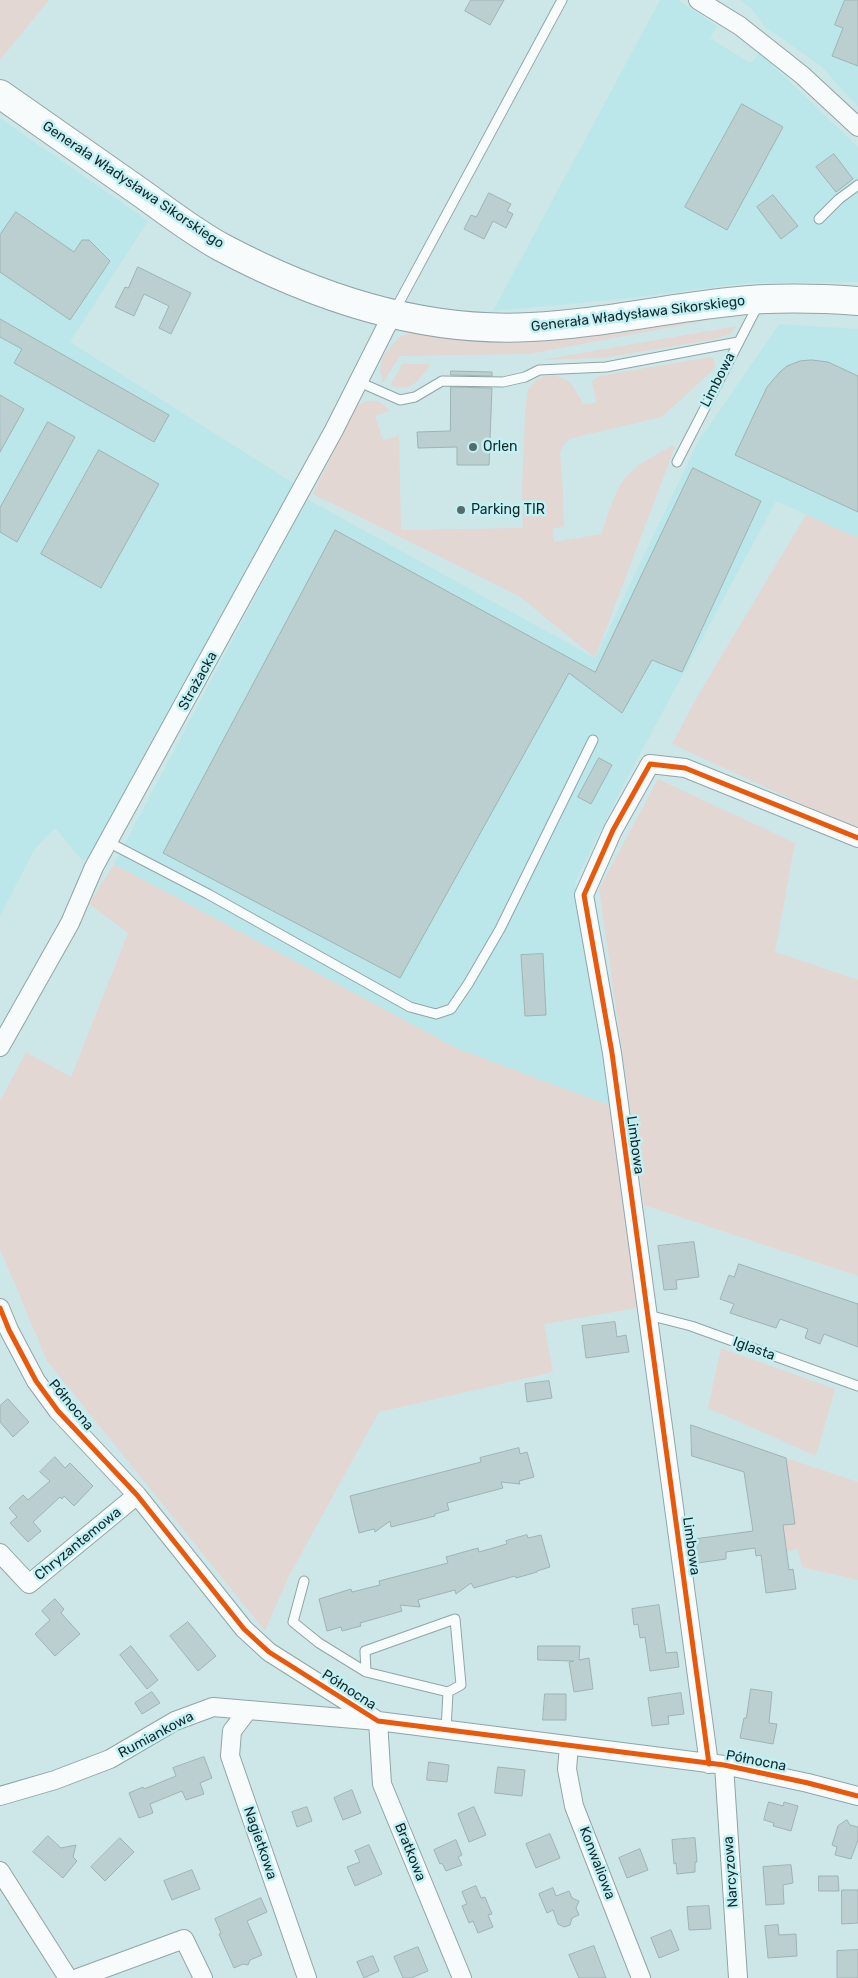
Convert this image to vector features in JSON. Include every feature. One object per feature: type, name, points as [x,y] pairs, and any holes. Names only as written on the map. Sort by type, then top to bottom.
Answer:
[{"type":"main road","name":"Generała Władysława Sikorskiego","points":[[0,94],[219,246],[289,280],[326,294],[393,313],[436,322],[480,327],[530,328],[582,323],[705,305],[761,300],[827,299],[858,301]]},
{"type":"street","points":[[698,0],[740,26],[794,69],[858,127]]},
{"type":"street","name":"Strażacka","points":[[0,1047],[70,923],[94,867],[198,681],[360,382],[393,313]]},
{"type":"street","name":"Limbowa","points":[[717,1764],[648,1315],[612,1053],[584,896],[613,830],[650,764],[685,768],[858,838]]},
{"type":"street","name":"Północna","points":[[0,1308],[9,1330],[36,1381],[58,1411],[137,1495],[244,1628],[269,1652],[378,1721],[717,1764],[808,1783],[858,1796]]},
{"type":"street","name":"Chryzantemowa","points":[[0,1553],[29,1584],[137,1495]]},
{"type":"street","name":"Rumiankowa","points":[[0,1796],[55,1780],[110,1760],[175,1722],[213,1707],[378,1721]]},
{"type":"street","name":"Nagietkowa","points":[[248,1710],[232,1731],[230,1756],[307,1978]]},
{"type":"street","name":"Bratkowa","points":[[378,1721],[382,1784],[462,1978]]},
{"type":"street","name":"Konwaliowa","points":[[569,1746],[567,1769],[574,1806],[641,1978]]},
{"type":"street","name":"Narcyzowa","points":[[717,1764],[738,1978]]},
{"type":"street","points":[[0,1872],[68,1978]]},
{"type":"street","points":[[78,1978],[184,1939],[203,1978]]},
{"type":"lane","points":[[393,313],[562,0]]},
{"type":"lane","points":[[819,219],[839,199],[858,185]]},
{"type":"lane","name":"Limbowa","points":[[677,462],[761,300]]},
{"type":"lane","points":[[360,382],[400,400],[415,397],[442,381],[504,382],[525,377],[539,370],[606,367],[738,342]]},
{"type":"lane","points":[[108,842],[208,894],[410,1007],[436,1014],[451,1009],[500,929],[594,740]]},
{"type":"lane","name":"Iglasta","points":[[648,1315],[691,1326],[858,1386]]},
{"type":"lane","points":[[304,1581],[293,1622],[319,1642],[366,1672],[448,1692],[461,1685],[455,1619],[365,1651],[366,1672]]},
{"type":"lane","points":[[446,1730],[448,1692]]},
{"type":"shaded area","points":[[0,0],[49,0],[0,60]]},
{"type":"shaded area","points":[[660,0],[678,0],[717,26],[710,38],[750,63],[760,53],[858,147],[858,282],[746,283],[621,299],[493,311]]},
{"type":"shaded area","points":[[740,0],[858,0],[858,107],[821,66],[765,27],[750,7]]},
{"type":"shaded area","points":[[0,118],[148,221],[70,342],[295,484],[91,858],[82,860],[55,828],[34,850],[0,916]]},
{"type":"shaded area","points":[[735,315],[529,354],[400,356],[383,383],[380,370],[382,358],[398,338],[406,334],[481,337]]},
{"type":"shaded area","points":[[779,324],[858,329],[858,538],[776,501],[625,782],[575,882],[611,1106],[458,1049],[114,864],[307,499],[595,658],[698,442]]},
{"type":"shaded area","points":[[737,326],[730,334],[716,339],[602,358],[541,360]]},
{"type":"shaded area","points":[[710,357],[714,359],[715,366],[713,370],[662,417],[572,438],[566,443],[560,454],[564,527],[553,528],[554,542],[601,534],[614,499],[624,479],[647,460],[673,445],[675,447],[595,658],[519,596],[313,494],[354,409],[368,401],[377,401],[389,411],[375,416],[383,440],[399,436],[401,530],[523,528],[522,491],[525,413],[528,389],[536,380],[544,376],[554,375],[565,379],[572,384],[583,404],[596,403],[592,381],[599,376]]},
{"type":"shaded area","points":[[402,364],[431,364],[414,384],[404,387],[390,386]]},
{"type":"shaded area","points":[[806,515],[858,538],[858,830],[672,744],[697,697]]},
{"type":"shaded area","points":[[658,779],[795,843],[775,952],[858,980],[858,1276],[644,1205],[599,889]]},
{"type":"shaded area","points":[[114,864],[458,1049],[611,1106],[637,1308],[544,1324],[553,1372],[379,1412],[288,1578],[265,1631],[47,1361],[0,1249],[0,1101],[26,1052],[71,1077],[128,933],[89,904]]},
{"type":"shaded area","points":[[721,1348],[835,1389],[816,1456],[708,1408]]},
{"type":"shaded area","points":[[786,1458],[858,1482],[858,1580],[802,1567],[798,1549],[786,1552],[783,1525],[795,1523]]},
{"type":"building","points":[[471,0],[504,0],[490,25],[465,11]]},
{"type":"building","points":[[845,0],[858,0],[858,66],[832,56],[843,28],[835,25]]},
{"type":"building","points":[[742,104],[783,127],[727,230],[685,207]]},
{"type":"building","points":[[834,154],[853,179],[836,192],[816,167]]},
{"type":"building","points":[[489,193],[511,204],[507,211],[513,214],[506,228],[493,221],[484,239],[464,229],[471,215],[476,217]]},
{"type":"building","points":[[773,195],[798,226],[781,239],[757,207]]},
{"type":"building","points":[[16,212],[74,252],[82,240],[89,240],[110,261],[70,320],[0,272],[0,235]]},
{"type":"building","points":[[138,267],[191,293],[171,334],[159,328],[169,306],[144,294],[134,316],[115,307],[125,287],[128,288]]},
{"type":"building","points":[[0,319],[169,415],[154,442],[14,363],[22,349],[0,337]]},
{"type":"building","points":[[800,361],[828,362],[858,376],[858,512],[735,455],[767,387],[787,366]]},
{"type":"building","points":[[451,371],[492,372],[492,376],[451,375]]},
{"type":"building","points":[[451,387],[492,388],[489,465],[457,465],[457,447],[418,448],[417,432],[450,431]]},
{"type":"building","points":[[0,395],[24,409],[0,452]]},
{"type":"building","points":[[48,422],[75,437],[17,542],[0,532],[0,508]]},
{"type":"building","points":[[99,450],[159,484],[101,588],[41,554]]},
{"type":"building","points":[[693,468],[761,501],[682,672],[652,660],[622,713],[569,673],[400,978],[163,853],[335,530],[595,672]]},
{"type":"building","points":[[599,758],[612,765],[591,804],[578,797]]},
{"type":"building","points":[[543,954],[546,1015],[525,1016],[521,955]]},
{"type":"building","points":[[694,1242],[699,1277],[676,1280],[677,1289],[664,1290],[658,1246]]},
{"type":"building","points":[[739,1264],[858,1304],[858,1347],[824,1334],[820,1344],[805,1338],[808,1329],[780,1319],[776,1328],[730,1313],[734,1304],[720,1299],[729,1275],[734,1277]]},
{"type":"building","points":[[615,1322],[617,1337],[626,1335],[629,1352],[586,1358],[582,1326]]},
{"type":"building","points":[[549,1381],[552,1398],[527,1402],[525,1384]]},
{"type":"building","points":[[8,1399],[29,1422],[13,1437],[0,1422],[0,1406]]},
{"type":"building","points":[[691,1425],[786,1458],[795,1524],[783,1525],[789,1570],[793,1569],[796,1589],[766,1593],[761,1555],[756,1556],[755,1548],[726,1552],[726,1559],[698,1563],[694,1539],[753,1531],[744,1472],[692,1456]]},
{"type":"building","points":[[519,1448],[520,1454],[527,1452],[534,1477],[519,1481],[520,1484],[501,1482],[503,1488],[447,1503],[449,1510],[435,1514],[435,1516],[391,1527],[390,1521],[375,1532],[374,1529],[359,1533],[350,1496],[481,1462],[480,1458]]},
{"type":"building","points":[[55,1457],[65,1468],[70,1463],[93,1486],[74,1506],[64,1496],[62,1499],[60,1497],[33,1522],[41,1531],[28,1542],[10,1523],[17,1517],[9,1508],[23,1495],[28,1500],[50,1481],[40,1472]]},
{"type":"building","points":[[527,1535],[528,1538],[541,1535],[550,1567],[516,1578],[515,1576],[474,1588],[471,1583],[456,1594],[455,1590],[418,1600],[420,1607],[400,1605],[402,1611],[360,1623],[361,1626],[342,1631],[341,1627],[327,1631],[319,1599],[351,1589],[352,1592],[380,1585],[379,1581],[448,1563],[446,1557],[478,1548],[479,1552],[507,1544],[506,1541]]},
{"type":"building","points":[[55,1599],[64,1609],[61,1613],[80,1634],[55,1656],[35,1634],[50,1620],[42,1611]]},
{"type":"building","points":[[659,1605],[666,1653],[677,1652],[679,1667],[650,1671],[645,1637],[640,1638],[638,1624],[634,1625],[632,1609]]},
{"type":"building","points":[[188,1622],[216,1656],[198,1671],[170,1636]]},
{"type":"building","points":[[131,1646],[158,1680],[147,1689],[120,1655]]},
{"type":"building","points":[[538,1646],[580,1646],[579,1660],[589,1658],[593,1689],[574,1692],[569,1662],[574,1661],[538,1660]]},
{"type":"building","points":[[751,1689],[772,1692],[769,1723],[777,1724],[773,1744],[740,1738]]},
{"type":"building","points":[[152,1692],[160,1703],[142,1714],[135,1703]]},
{"type":"building","points":[[681,1693],[684,1714],[668,1716],[669,1724],[652,1726],[648,1698]]},
{"type":"building","points":[[545,1694],[566,1694],[566,1720],[543,1720]]},
{"type":"building","points":[[204,1757],[212,1778],[200,1783],[204,1794],[186,1800],[182,1791],[150,1804],[153,1813],[139,1818],[129,1793],[176,1776],[173,1768]]},
{"type":"building","points":[[429,1762],[449,1765],[447,1782],[427,1780]]},
{"type":"building","points":[[498,1767],[525,1770],[522,1796],[495,1793]]},
{"type":"building","points":[[352,1790],[361,1813],[343,1820],[334,1798]]},
{"type":"building","points":[[769,1802],[783,1806],[784,1802],[798,1806],[791,1831],[773,1826],[774,1823],[764,1820]]},
{"type":"building","points":[[307,1807],[312,1821],[297,1827],[292,1812]]},
{"type":"building","points":[[474,1807],[486,1835],[469,1842],[458,1814]]},
{"type":"building","points":[[847,1820],[850,1825],[858,1827],[858,1840],[851,1859],[835,1855],[837,1847],[832,1845],[838,1826]]},
{"type":"building","points":[[550,1834],[560,1858],[536,1868],[526,1844]]},
{"type":"building","points":[[48,1836],[61,1848],[76,1845],[73,1857],[77,1861],[63,1878],[33,1852]]},
{"type":"building","points":[[120,1838],[134,1852],[105,1881],[91,1867]]},
{"type":"building","points":[[695,1838],[697,1862],[695,1862],[695,1872],[677,1874],[676,1863],[674,1864],[672,1840]]},
{"type":"building","points":[[456,1840],[462,1855],[458,1857],[462,1865],[446,1871],[442,1863],[440,1864],[434,1850]]},
{"type":"building","points":[[369,1845],[382,1874],[355,1886],[347,1867],[360,1862],[355,1851]]},
{"type":"building","points":[[640,1849],[648,1870],[627,1878],[619,1858]]},
{"type":"building","points":[[791,1865],[793,1883],[783,1885],[784,1904],[766,1905],[763,1867]]},
{"type":"building","points":[[192,1870],[200,1889],[172,1900],[164,1881]]},
{"type":"building","points":[[819,1876],[838,1876],[839,1891],[819,1891]]},
{"type":"building","points":[[476,1886],[481,1898],[485,1897],[492,1914],[488,1915],[493,1927],[478,1933],[473,1921],[469,1923],[462,1906],[467,1904],[462,1892]]},
{"type":"building","points":[[553,1888],[556,1896],[569,1891],[572,1898],[579,1901],[576,1908],[579,1915],[572,1918],[570,1925],[564,1927],[558,1924],[553,1910],[547,1913],[539,1894]]},
{"type":"building","points":[[842,1890],[858,1890],[858,1923],[842,1924]]},
{"type":"building","points":[[261,1898],[267,1912],[247,1921],[262,1955],[250,1960],[248,1965],[243,1964],[234,1968],[219,1934],[221,1933],[215,1919]]},
{"type":"building","points":[[709,1906],[711,1929],[689,1930],[687,1907]]},
{"type":"building","points":[[778,1925],[779,1935],[796,1934],[797,1956],[768,1958],[765,1926]]},
{"type":"building","points":[[671,1930],[679,1950],[659,1958],[651,1938]]},
{"type":"building","points":[[594,1946],[606,1978],[579,1978],[569,1955]]},
{"type":"building","points":[[418,1947],[428,1971],[411,1978],[403,1978],[394,1957]]},
{"type":"building","points":[[858,1950],[858,1978],[837,1978],[837,1951]]},
{"type":"building","points":[[373,1956],[379,1971],[364,1978],[357,1962]]},
{"type":"cycle path","points":[[709,1764],[612,1053],[584,895],[613,830],[650,764],[685,768],[858,838]]},
{"type":"cycle path","points":[[0,1308],[9,1330],[36,1381],[58,1411],[137,1495],[244,1629],[269,1652],[378,1721],[724,1765],[858,1796]]},
{"type":"place","name":"Orlen","points":[[473,447]]},
{"type":"place","name":"Parking TIR","points":[[461,510]]}]
